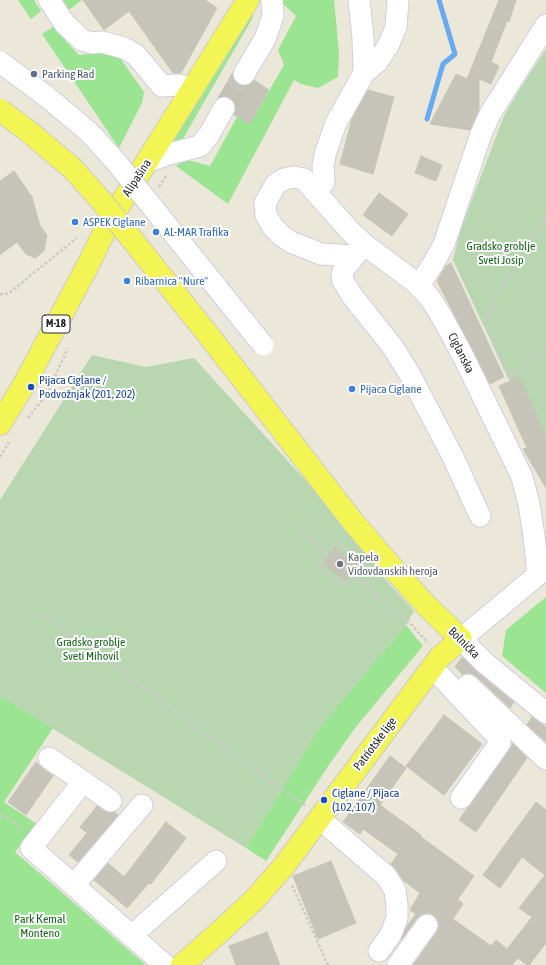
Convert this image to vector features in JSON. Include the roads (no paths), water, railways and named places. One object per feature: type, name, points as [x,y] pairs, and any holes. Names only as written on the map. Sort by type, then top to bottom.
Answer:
[{"type":"main road","name":"Alipašina","points":[[0,424],[26,381],[87,267],[109,222],[248,0]]},
{"type":"main road","name":"Bolnička","points":[[0,110],[28,131],[72,168],[99,198],[205,331],[354,523],[426,605],[461,638]]},
{"type":"main road","name":"Patriotske lige","points":[[182,965],[219,933],[255,898],[284,866],[436,663],[461,638]]},
{"type":"street","points":[[49,0],[65,24],[82,40],[92,43],[102,42],[124,48],[136,55],[162,86],[179,85],[193,88]]},
{"type":"street","points":[[244,74],[265,39],[273,16],[272,0]]},
{"type":"street","points":[[359,0],[363,38],[364,73]]},
{"type":"street","points":[[324,183],[323,165],[336,122],[364,73],[377,62],[388,46],[396,27],[398,0]]},
{"type":"street","points":[[419,286],[444,244],[481,134],[490,114],[546,25]]},
{"type":"street","points":[[0,62],[46,96],[90,133],[117,163],[263,345]]},
{"type":"street","points":[[147,162],[169,154],[200,146],[209,135],[224,108]]},
{"type":"street","name":"Ciglanska","points":[[359,250],[320,254],[307,250],[282,236],[273,227],[266,215],[265,203],[276,184],[284,179],[294,177],[304,180],[334,215],[359,250],[419,286],[430,298],[442,317],[490,409],[522,477],[529,504],[542,571]]},
{"type":"street","points":[[359,250],[344,269],[342,275],[343,281],[353,297],[392,346],[410,373],[453,457],[480,516]]},
{"type":"street","name":"Patriotske lige","points":[[461,638],[542,571]]},
{"type":"street","name":"Bolnička","points":[[461,638],[485,664],[546,713]]},
{"type":"street","points":[[436,663],[506,722],[546,759]]},
{"type":"street","points":[[436,663],[497,736],[500,743],[461,798]]},
{"type":"street","points":[[49,758],[111,801]]},
{"type":"street","points":[[83,782],[31,848],[165,965]]},
{"type":"street","points":[[74,885],[142,806]]},
{"type":"street","points":[[320,817],[386,876],[395,890],[397,918],[391,934],[378,951]]},
{"type":"street","points":[[131,936],[216,861]]},
{"type":"street","points":[[398,965],[427,925]]},
{"type":"waterway","points":[[427,119],[443,64],[455,54],[439,0]]},
{"type":"tunnel","points":[[224,108],[244,74]]},
{"type":"place","name":"Parking Rad","points":[[34,74]]},
{"type":"place","name":"ASPEK Ciglane","points":[[75,222]]},
{"type":"place","name":"AL-MAR Trafika","points":[[156,232]]},
{"type":"place","name":"Ribarnica \"Nure\"","points":[[127,281]]},
{"type":"place","name":"Pijaca Ciglane / Podvožnjak (201, 202)","points":[[31,387]]},
{"type":"place","name":"Pijaca Ciglane","points":[[352,389]]},
{"type":"place","name":"Kapela Vidovdanskih heroja","points":[[340,564]]},
{"type":"place","name":"Ciglane / Pijaca (102, 107)","points":[[324,800]]},
{"type":"park label","name":"Gradsko groblje Sveti Josip","points":[[501,253]]},
{"type":"park label","name":"Gradsko groblje Sveti Mihovil","points":[[91,649]]},
{"type":"park label","name":"Park Кemal Monteno","points":[[40,926]]}]
